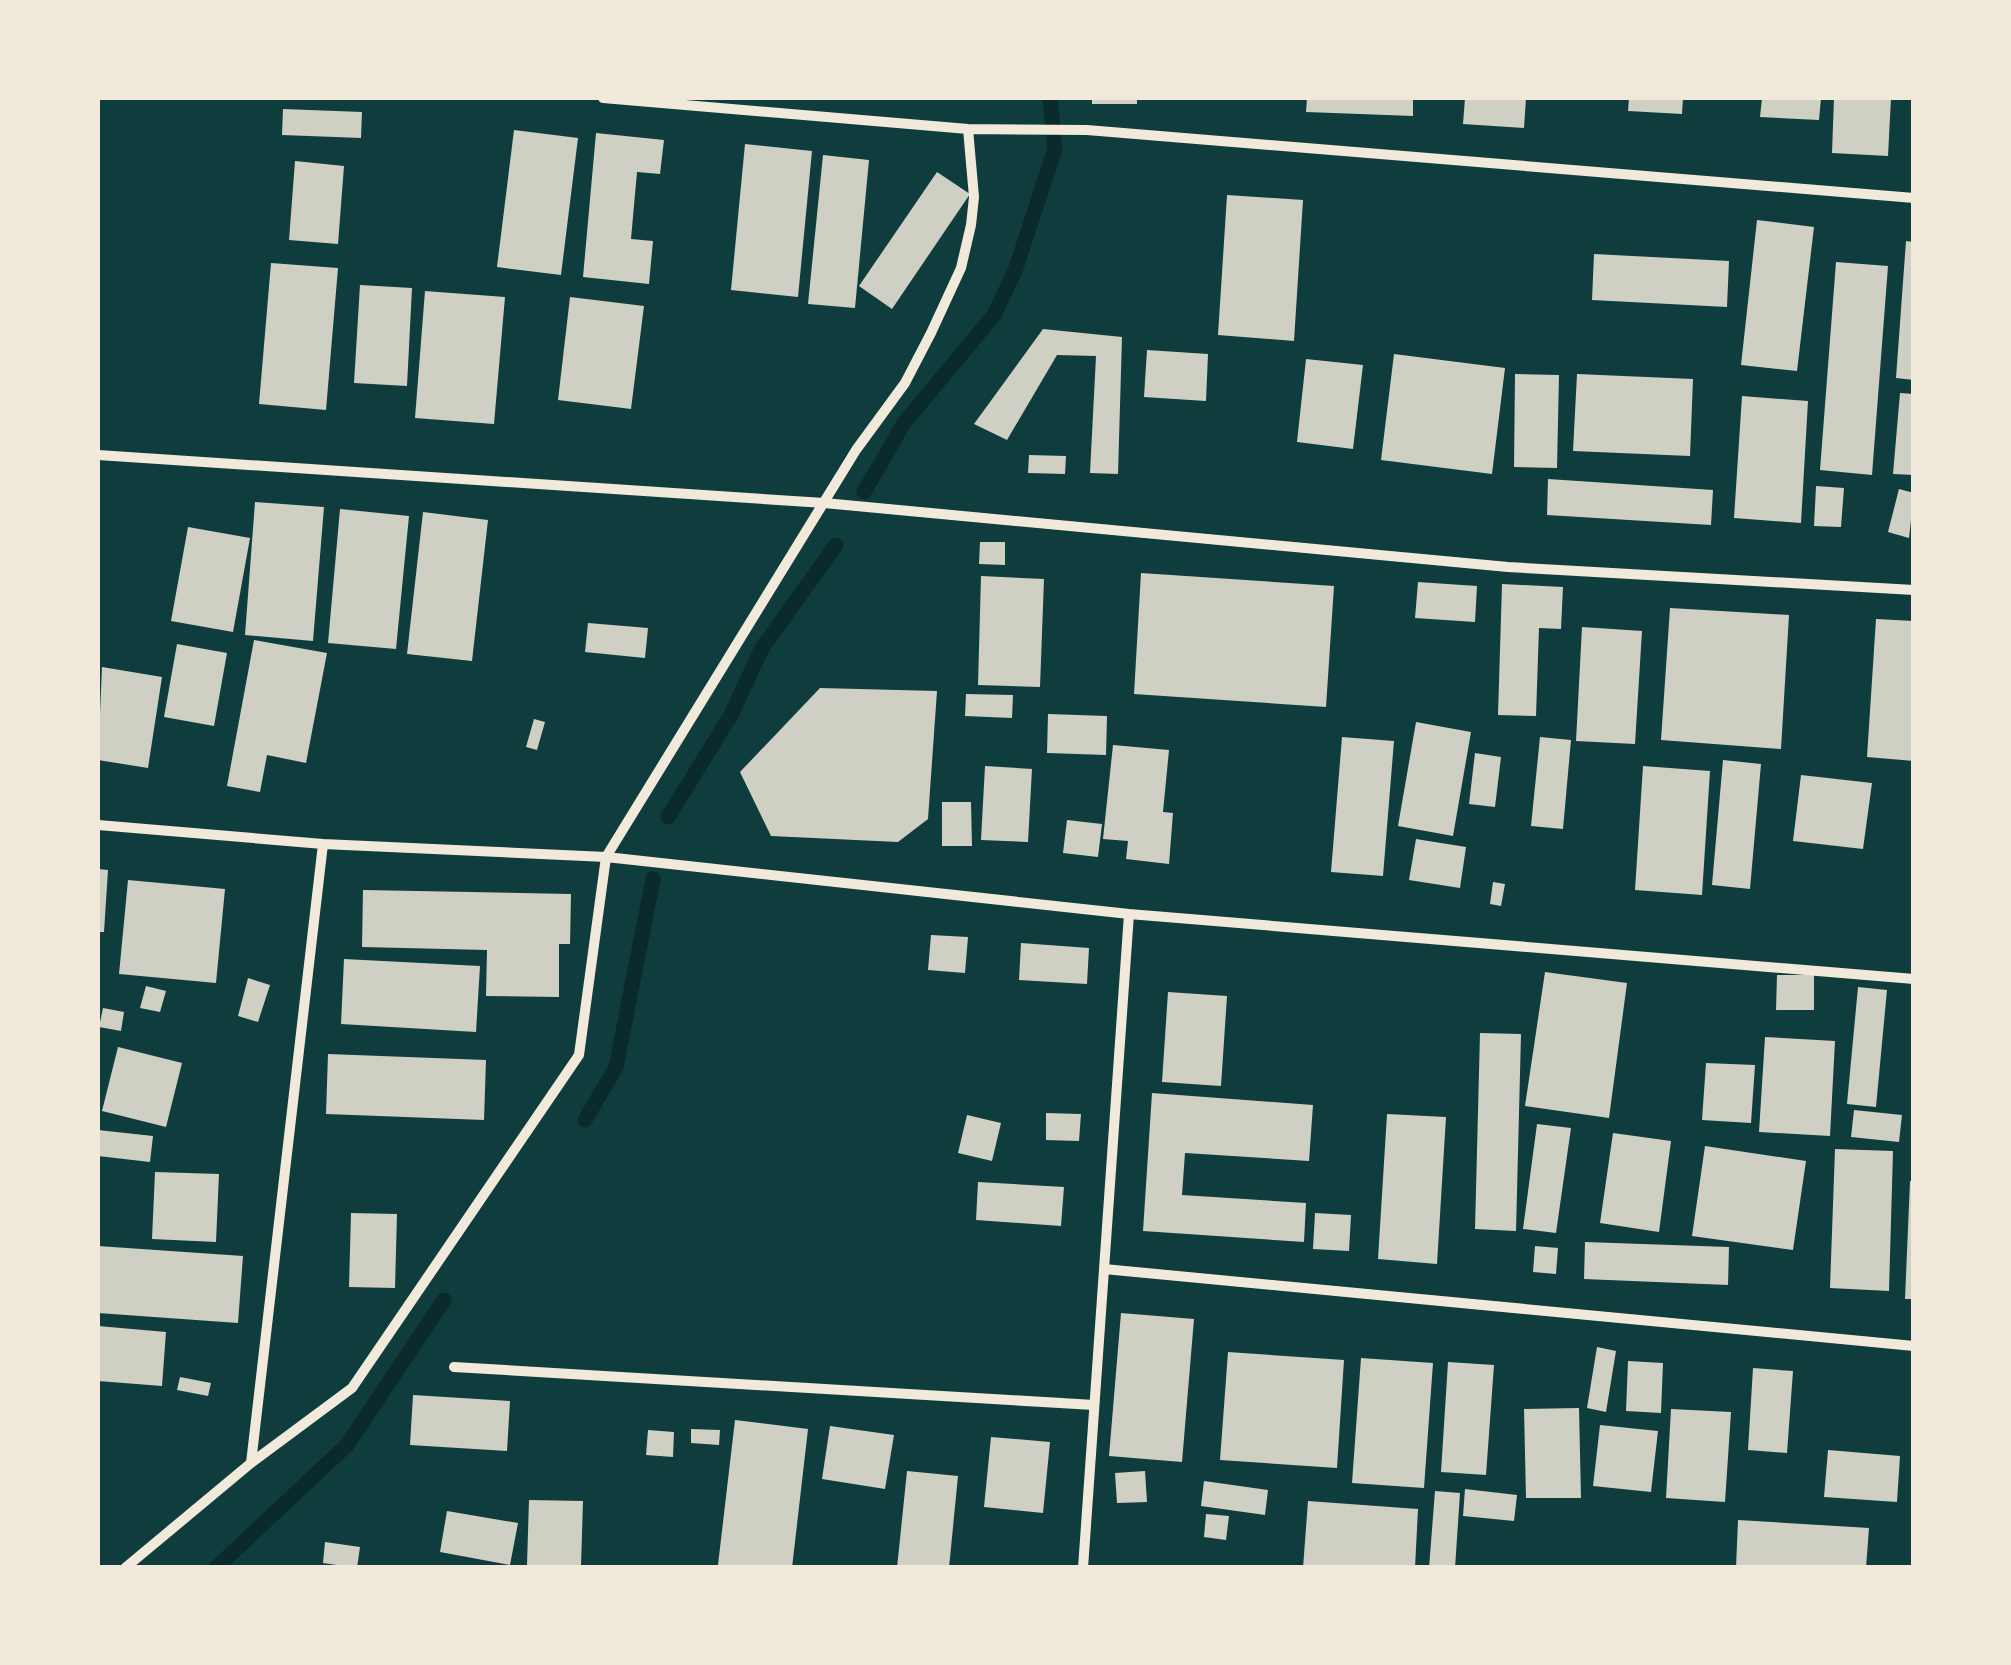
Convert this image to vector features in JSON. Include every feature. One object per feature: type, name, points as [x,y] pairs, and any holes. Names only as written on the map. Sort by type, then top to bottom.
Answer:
[{"type":"street","points":[[603,98],[968,129],[1018,126],[1087,130],[1914,198]]},
{"type":"street","points":[[125,1568],[252,1463],[352,1388],[579,1054],[606,858],[824,503],[905,383],[961,268],[974,196],[968,129]]},
{"type":"street","points":[[98,455],[824,503],[1508,567],[1914,590]]},
{"type":"street","points":[[98,825],[323,844],[606,858],[1130,914],[1914,978]]},
{"type":"street","points":[[252,1463],[323,844]]},
{"type":"street","points":[[1083,1568],[1130,914]]},
{"type":"street","points":[[1104,1269],[1914,1346]]},
{"type":"street","points":[[454,1368],[1094,1405]]},
{"type":"building","points":[[1092,98],[1137,98],[1137,104],[1092,104]]},
{"type":"building","points":[[1307,98],[1413,98],[1413,116],[1306,112]]},
{"type":"building","points":[[1465,98],[1526,98],[1524,128],[1463,124]]},
{"type":"building","points":[[1629,98],[1683,98],[1682,114],[1628,111]]},
{"type":"building","points":[[1762,98],[1821,98],[1819,120],[1760,117]]},
{"type":"building","points":[[1834,98],[1891,98],[1888,156],[1832,153]]},
{"type":"building","points":[[283,109],[362,112],[361,138],[282,135]]},
{"type":"building","points":[[514,130],[578,138],[561,275],[497,267]]},
{"type":"building","points":[[596,133],[664,140],[660,174],[637,172],[631,239],[653,241],[649,284],[583,277]]},
{"type":"building","points":[[745,144],[812,151],[798,297],[731,290]]},
{"type":"building","points":[[823,155],[869,160],[855,308],[808,304]]},
{"type":"building","points":[[295,161],[344,166],[338,244],[289,240]]},
{"type":"building","points":[[937,172],[970,194],[892,309],[859,286]]},
{"type":"building","points":[[1227,195],[1303,200],[1294,341],[1218,335]]},
{"type":"building","points":[[1757,220],[1814,227],[1797,371],[1741,365]]},
{"type":"building","points":[[1906,241],[1914,242],[1914,380],[1896,378]]},
{"type":"building","points":[[1594,254],[1729,261],[1727,307],[1592,300]]},
{"type":"building","points":[[1836,262],[1888,266],[1872,475],[1820,470]]},
{"type":"building","points":[[271,263],[338,268],[326,410],[259,404]]},
{"type":"building","points":[[360,285],[412,288],[407,386],[354,383]]},
{"type":"building","points":[[425,291],[505,297],[494,424],[415,418]]},
{"type":"building","points":[[570,297],[644,306],[631,409],[558,400]]},
{"type":"building","points":[[1043,329],[1122,337],[1118,474],[1090,473],[1096,356],[1057,355],[1007,440],[974,424]]},
{"type":"building","points":[[1147,350],[1208,354],[1206,401],[1144,397]]},
{"type":"building","points":[[1394,354],[1505,368],[1492,474],[1381,460]]},
{"type":"building","points":[[1306,359],[1363,365],[1353,449],[1297,442]]},
{"type":"building","points":[[1515,374],[1559,375],[1557,468],[1514,467]]},
{"type":"building","points":[[1577,374],[1693,379],[1690,456],[1573,451]]},
{"type":"building","points":[[1900,393],[1914,394],[1914,475],[1893,474]]},
{"type":"building","points":[[1742,396],[1808,401],[1801,523],[1734,518]]},
{"type":"building","points":[[1029,455],[1066,456],[1065,474],[1028,473]]},
{"type":"building","points":[[1548,479],[1713,490],[1711,525],[1547,515]]},
{"type":"building","points":[[1816,486],[1844,488],[1841,527],[1814,526]]},
{"type":"building","points":[[1899,489],[1914,493],[1909,538],[1888,532]]},
{"type":"building","points":[[255,502],[324,507],[313,641],[245,635]]},
{"type":"building","points":[[340,509],[409,516],[396,649],[328,643]]},
{"type":"building","points":[[423,512],[488,520],[472,661],[407,654]]},
{"type":"building","points":[[188,527],[250,538],[233,632],[171,621]]},
{"type":"building","points":[[980,542],[1005,542],[1005,565],[979,564]]},
{"type":"building","points":[[1141,573],[1334,586],[1326,707],[1134,694]]},
{"type":"building","points":[[981,576],[1044,579],[1040,687],[978,685]]},
{"type":"building","points":[[1418,582],[1477,586],[1475,622],[1415,618]]},
{"type":"building","points":[[1502,584],[1563,587],[1561,629],[1539,628],[1536,716],[1498,715]]},
{"type":"building","points":[[1670,608],[1789,615],[1781,749],[1661,740]]},
{"type":"building","points":[[1876,619],[1914,621],[1914,761],[1867,757]]},
{"type":"building","points":[[588,623],[648,628],[645,658],[585,652]]},
{"type":"building","points":[[1582,627],[1642,631],[1635,744],[1576,741]]},
{"type":"building","points":[[254,640],[327,653],[306,763],[267,755],[260,792],[227,786]]},
{"type":"building","points":[[177,644],[227,653],[214,726],[164,717]]},
{"type":"building","points":[[102,667],[162,677],[148,768],[98,760]]},
{"type":"building","points":[[820,688],[937,691],[928,819],[898,842],[771,836],[740,772]]},
{"type":"building","points":[[966,694],[1013,695],[1012,718],[965,716]]},
{"type":"building","points":[[1048,714],[1107,716],[1106,755],[1047,753]]},
{"type":"building","points":[[534,719],[545,722],[537,750],[526,747]]},
{"type":"building","points":[[1416,722],[1471,732],[1453,836],[1398,826]]},
{"type":"building","points":[[1342,737],[1394,741],[1383,876],[1331,872]]},
{"type":"building","points":[[1540,737],[1571,740],[1563,829],[1531,826]]},
{"type":"building","points":[[1113,745],[1169,750],[1163,812],[1173,813],[1169,864],[1126,859],[1128,841],[1103,839]]},
{"type":"building","points":[[1475,753],[1501,757],[1495,807],[1469,804]]},
{"type":"building","points":[[1723,760],[1761,764],[1750,889],[1712,885]]},
{"type":"building","points":[[985,766],[1032,769],[1028,842],[981,840]]},
{"type":"building","points":[[1643,766],[1710,771],[1702,895],[1635,890]]},
{"type":"building","points":[[1801,775],[1872,783],[1863,849],[1793,841]]},
{"type":"building","points":[[942,802],[971,802],[972,846],[942,846]]},
{"type":"building","points":[[1067,820],[1102,824],[1098,857],[1063,853]]},
{"type":"building","points":[[1416,839],[1466,847],[1460,888],[1409,880]]},
{"type":"building","points":[[98,869],[108,870],[104,932],[98,932]]},
{"type":"building","points":[[128,880],[225,889],[216,983],[119,974]]},
{"type":"building","points":[[1493,882],[1505,884],[1501,906],[1490,904]]},
{"type":"building","points":[[363,890],[571,894],[570,944],[559,944],[559,997],[486,996],[487,950],[362,947]]},
{"type":"building","points":[[931,935],[968,937],[965,973],[928,970]]},
{"type":"building","points":[[1021,943],[1089,948],[1087,984],[1019,980]]},
{"type":"building","points":[[344,959],[480,966],[476,1032],[341,1024]]},
{"type":"building","points":[[1545,972],[1627,983],[1609,1118],[1525,1106]]},
{"type":"building","points":[[1777,975],[1814,975],[1814,1010],[1776,1010]]},
{"type":"building","points":[[248,978],[270,985],[258,1022],[238,1016]]},
{"type":"building","points":[[146,986],[166,991],[160,1012],[140,1008]]},
{"type":"building","points":[[1858,987],[1887,990],[1876,1107],[1847,1104]]},
{"type":"building","points":[[1168,992],[1227,996],[1221,1086],[1162,1082]]},
{"type":"building","points":[[103,1008],[124,1012],[121,1031],[99,1027]]},
{"type":"building","points":[[1480,1033],[1521,1034],[1516,1231],[1475,1229]]},
{"type":"building","points":[[1765,1037],[1835,1041],[1830,1136],[1759,1132]]},
{"type":"building","points":[[118,1047],[182,1063],[166,1127],[102,1111]]},
{"type":"building","points":[[328,1054],[486,1060],[484,1120],[326,1114]]},
{"type":"building","points":[[1706,1063],[1755,1065],[1751,1123],[1702,1120]]},
{"type":"building","points":[[1152,1093],[1313,1105],[1309,1161],[1185,1153],[1182,1195],[1306,1203],[1304,1242],[1143,1231]]},
{"type":"building","points":[[1854,1110],[1902,1115],[1899,1142],[1851,1137]]},
{"type":"building","points":[[1046,1113],[1081,1114],[1079,1141],[1046,1140]]},
{"type":"building","points":[[1387,1114],[1446,1117],[1437,1264],[1378,1259]]},
{"type":"building","points":[[967,1115],[1001,1123],[992,1161],[958,1153]]},
{"type":"building","points":[[1537,1124],[1571,1128],[1556,1233],[1523,1229]]},
{"type":"building","points":[[98,1130],[153,1136],[150,1162],[98,1156]]},
{"type":"building","points":[[1613,1133],[1671,1141],[1659,1232],[1600,1223]]},
{"type":"building","points":[[1705,1146],[1806,1161],[1793,1250],[1692,1236]]},
{"type":"building","points":[[1835,1149],[1893,1151],[1889,1291],[1830,1288]]},
{"type":"building","points":[[155,1172],[219,1174],[216,1242],[152,1239]]},
{"type":"building","points":[[1910,1181],[1914,1181],[1914,1299],[1905,1299]]},
{"type":"building","points":[[978,1182],[1064,1187],[1061,1226],[976,1220]]},
{"type":"building","points":[[351,1213],[397,1214],[395,1288],[349,1287]]},
{"type":"building","points":[[1315,1213],[1351,1215],[1349,1251],[1313,1249]]},
{"type":"building","points":[[1585,1242],[1729,1247],[1728,1285],[1584,1279]]},
{"type":"building","points":[[98,1246],[243,1256],[238,1323],[98,1313]]},
{"type":"building","points":[[1535,1246],[1558,1248],[1556,1274],[1533,1272]]},
{"type":"building","points":[[1121,1313],[1194,1319],[1182,1462],[1109,1456]]},
{"type":"building","points":[[98,1326],[166,1332],[162,1386],[98,1381]]},
{"type":"building","points":[[1597,1347],[1616,1351],[1606,1412],[1587,1408]]},
{"type":"building","points":[[1228,1352],[1344,1360],[1337,1468],[1220,1460]]},
{"type":"building","points":[[1361,1358],[1433,1363],[1424,1488],[1352,1483]]},
{"type":"building","points":[[1628,1361],[1663,1363],[1661,1413],[1626,1411]]},
{"type":"building","points":[[1448,1362],[1494,1365],[1486,1475],[1441,1472]]},
{"type":"building","points":[[1753,1368],[1793,1371],[1787,1453],[1748,1450]]},
{"type":"building","points":[[180,1377],[211,1383],[208,1396],[177,1390]]},
{"type":"building","points":[[413,1395],[510,1401],[507,1451],[410,1445]]},
{"type":"building","points":[[1579,1408],[1581,1498],[1526,1498],[1524,1409]]},
{"type":"building","points":[[1671,1409],[1731,1412],[1725,1502],[1666,1498]]},
{"type":"building","points":[[735,1420],[808,1429],[792,1568],[718,1565]]},
{"type":"building","points":[[1600,1425],[1658,1431],[1651,1492],[1593,1486]]},
{"type":"building","points":[[830,1426],[894,1435],[885,1489],[822,1479]]},
{"type":"building","points":[[691,1429],[720,1430],[719,1445],[691,1443]]},
{"type":"building","points":[[648,1430],[674,1432],[673,1457],[646,1455]]},
{"type":"building","points":[[991,1437],[1050,1442],[1043,1513],[984,1507]]},
{"type":"building","points":[[1828,1450],[1900,1456],[1897,1502],[1824,1497]]},
{"type":"building","points":[[907,1471],[958,1476],[949,1568],[897,1568]]},
{"type":"building","points":[[1145,1471],[1147,1502],[1117,1503],[1115,1473]]},
{"type":"building","points":[[1204,1481],[1268,1490],[1265,1515],[1201,1506]]},
{"type":"building","points":[[1465,1489],[1517,1495],[1514,1521],[1463,1516]]},
{"type":"building","points":[[1435,1491],[1460,1493],[1455,1568],[1429,1568]]},
{"type":"building","points":[[529,1500],[583,1501],[581,1566],[527,1565]]},
{"type":"building","points":[[1308,1501],[1418,1509],[1415,1568],[1303,1568]]},
{"type":"building","points":[[447,1511],[518,1523],[510,1565],[440,1552]]},
{"type":"building","points":[[1206,1514],[1229,1516],[1226,1540],[1204,1537]]},
{"type":"building","points":[[1738,1520],[1869,1528],[1866,1568],[1736,1568]]},
{"type":"building","points":[[325,1542],[360,1547],[357,1568],[323,1563]]},
{"type":"waterway","points":[[864,492],[904,423],[994,315],[1015,271],[1055,149],[1050,98]]},
{"type":"waterway","points":[[668,817],[731,715],[762,648],[836,545]]},
{"type":"waterway","points":[[585,1120],[616,1067],[653,879]]},
{"type":"waterway","points":[[216,1568],[347,1445],[444,1300]]}]
